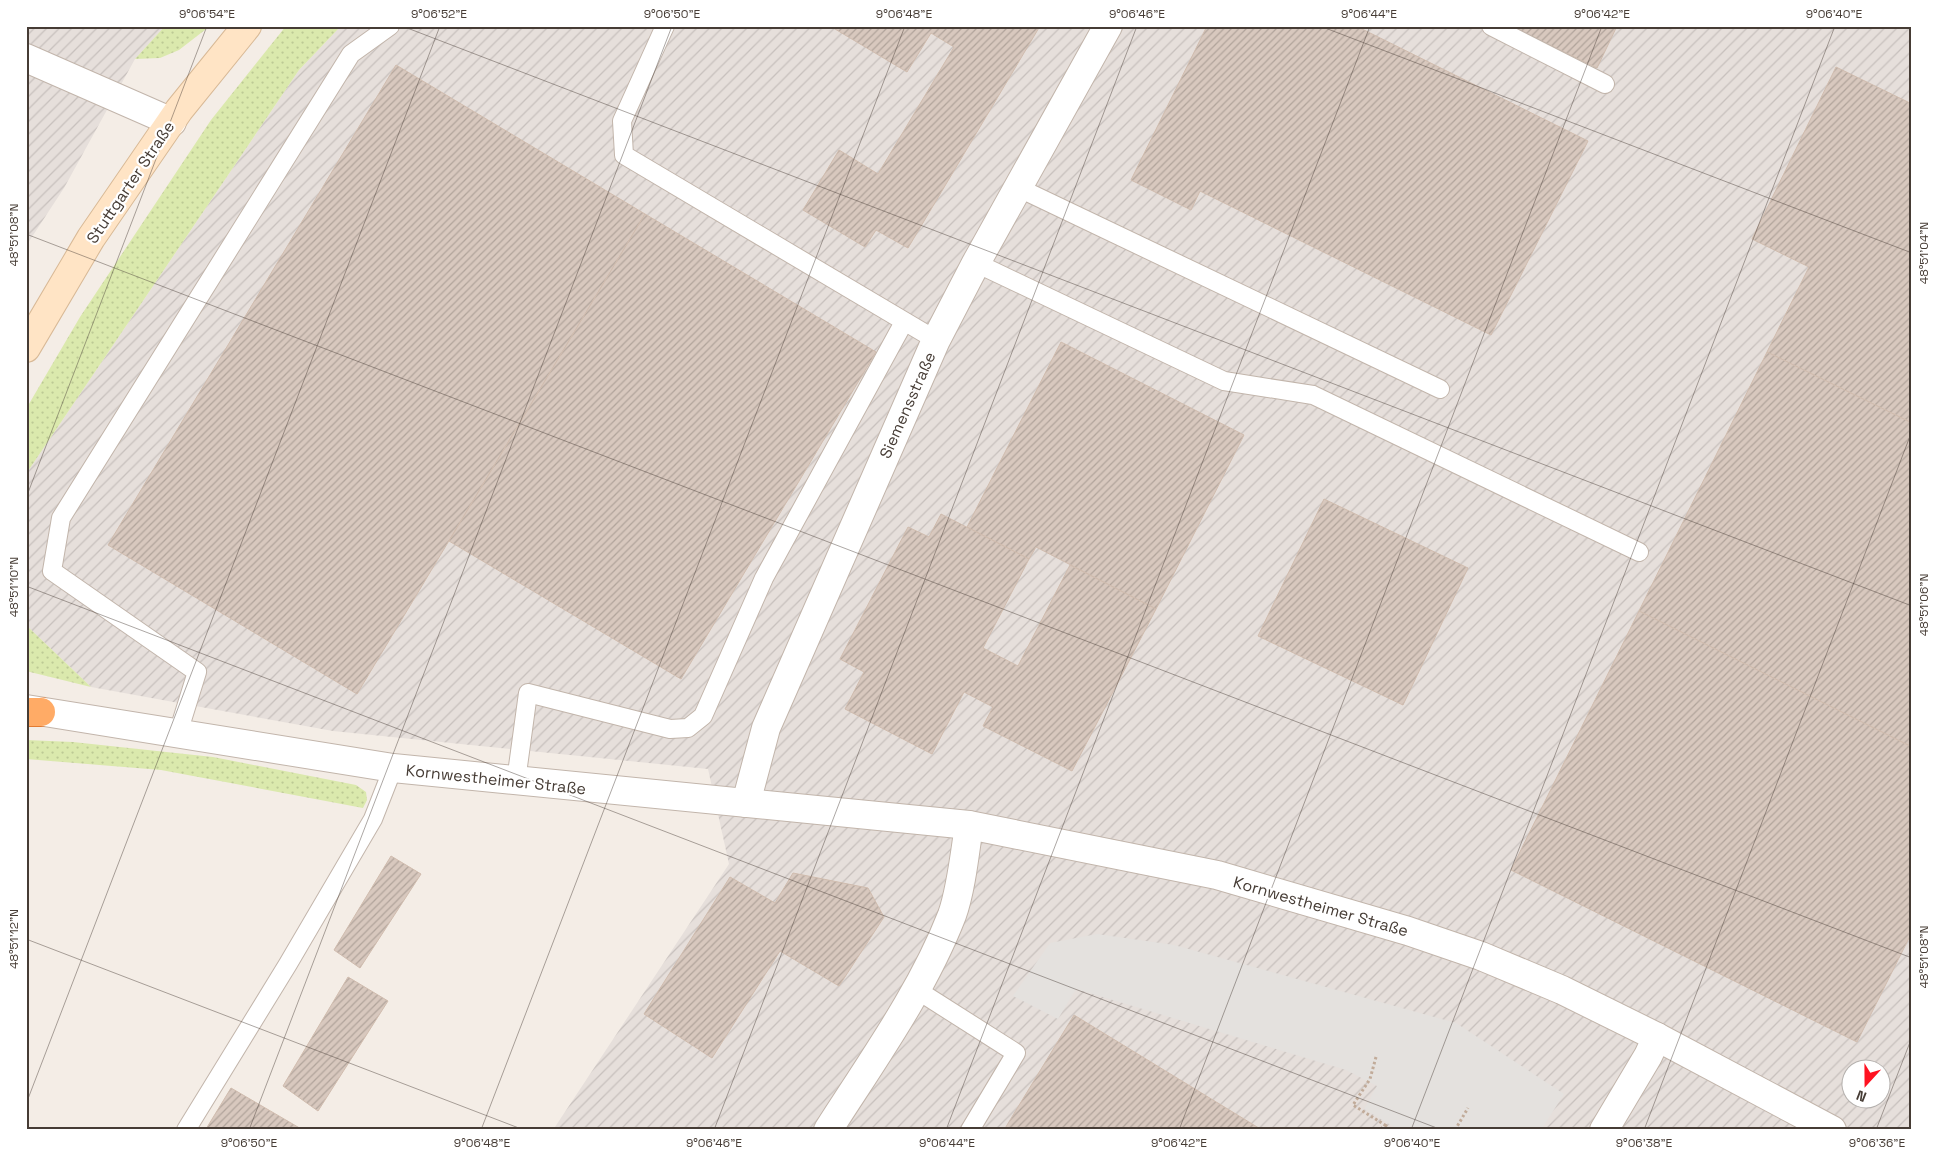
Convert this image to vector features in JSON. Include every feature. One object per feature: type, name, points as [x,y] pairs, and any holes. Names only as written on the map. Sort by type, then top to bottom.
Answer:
[{"type":"street","name":"Stuttgarter Straße","points":[[26,348],[91,238],[172,122],[247,26]]},
{"type":"street","name":"Siemensstraße","points":[[746,803],[766,728],[936,340],[976,263],[1108,26]]},
{"type":"street","points":[[26,58],[172,122]]},
{"type":"street","name":"Kornwestheimer Straße","points":[[31,711],[393,768],[969,825],[1217,876],[1408,931],[1481,956],[1562,990],[1657,1037],[1832,1130]]},
{"type":"street","points":[[828,1130],[917,990],[952,914],[969,825]]},
{"type":"street","points":[[1604,1130],[1648,1056],[1657,1037]]},
{"type":"lane","points":[[178,734],[197,672],[52,571],[61,518],[351,54],[390,26]]},
{"type":"lane","points":[[665,26],[622,121],[624,155],[936,340]]},
{"type":"lane","points":[[1491,26],[1605,84]]},
{"type":"lane","points":[[1019,188],[1440,389]]},
{"type":"lane","points":[[976,263],[1224,381],[1313,395],[1639,552]]},
{"type":"lane","points":[[516,781],[528,693],[670,729],[688,728],[703,716],[764,578],[904,322]]},
{"type":"lane","points":[[186,1130],[288,964],[373,819],[393,768]]},
{"type":"lane","points":[[917,990],[1016,1053],[970,1130]]},
{"type":"path","points":[[1376,1057],[1370,1079],[1353,1105],[1392,1130]]},
{"type":"path","points":[[1455,1130],[1468,1108]]},
{"type":"path","points":[[1380,1130],[1384,1125]]},
{"type":"shaded area","points":[[26,26],[165,26],[135,59],[64,188],[26,246]]},
{"type":"shaded area","points":[[341,26],[1912,26],[1912,1130],[553,1130],[729,864],[708,769],[333,731],[91,687],[26,625],[26,474],[299,70]]},
{"type":"shaded area","points":[[1097,934],[1174,945],[1456,1023],[1564,1094],[1541,1130],[1399,1130],[1364,1109],[1377,1086],[1346,1070],[1076,989],[1058,1019],[1013,996],[1050,943]]},
{"type":"green space","points":[[165,26],[210,26],[179,50],[160,58],[135,59]]},
{"type":"green space","points":[[286,26],[341,26],[299,70],[26,474],[26,409],[80,317],[211,120]]},
{"type":"green space","points":[[26,625],[91,687],[26,671]]},
{"type":"green space","points":[[26,740],[73,742],[213,757],[356,785],[366,792],[367,800],[363,808],[161,770],[26,759]]},
{"type":"building","points":[[830,26],[1040,26],[908,248],[876,230],[865,247],[803,210],[839,150],[878,174],[954,47],[931,33],[907,72]]},
{"type":"building","points":[[1207,26],[1356,26],[1588,141],[1491,335],[1200,191],[1191,210],[1131,180]]},
{"type":"building","points":[[1511,26],[1617,26],[1597,68]]},
{"type":"building","points":[[396,65],[645,214],[357,694],[108,545]]},
{"type":"building","points":[[1836,67],[1912,104],[1912,423],[1767,352],[1809,267],[1752,239]]},
{"type":"building","points":[[645,214],[876,352],[681,679],[449,541]]},
{"type":"building","points":[[1061,342],[1244,435],[1156,609],[1036,547],[1029,559],[967,527]]},
{"type":"building","points":[[1767,352],[1912,423],[1912,747],[1639,611]]},
{"type":"building","points":[[1324,499],[1468,568],[1403,705],[1258,636]]},
{"type":"building","points":[[941,514],[1029,559],[983,648],[1018,666],[1070,565],[1156,609],[1072,771],[983,726],[993,707],[964,692],[932,754],[845,709],[864,672],[840,659],[908,527],[929,537]]},
{"type":"building","points":[[1639,611],[1912,747],[1912,932],[1857,1042],[1511,870]]},
{"type":"building","points":[[391,856],[421,874],[360,968],[334,950]]},
{"type":"building","points":[[793,873],[868,888],[884,917],[839,986],[780,951],[712,1058],[644,1014],[730,877],[775,903]]},
{"type":"building","points":[[348,977],[388,1001],[318,1111],[283,1086]]},
{"type":"building","points":[[1074,1015],[1262,1130],[1004,1130]]},
{"type":"building","points":[[231,1088],[303,1130],[206,1129]]}]
